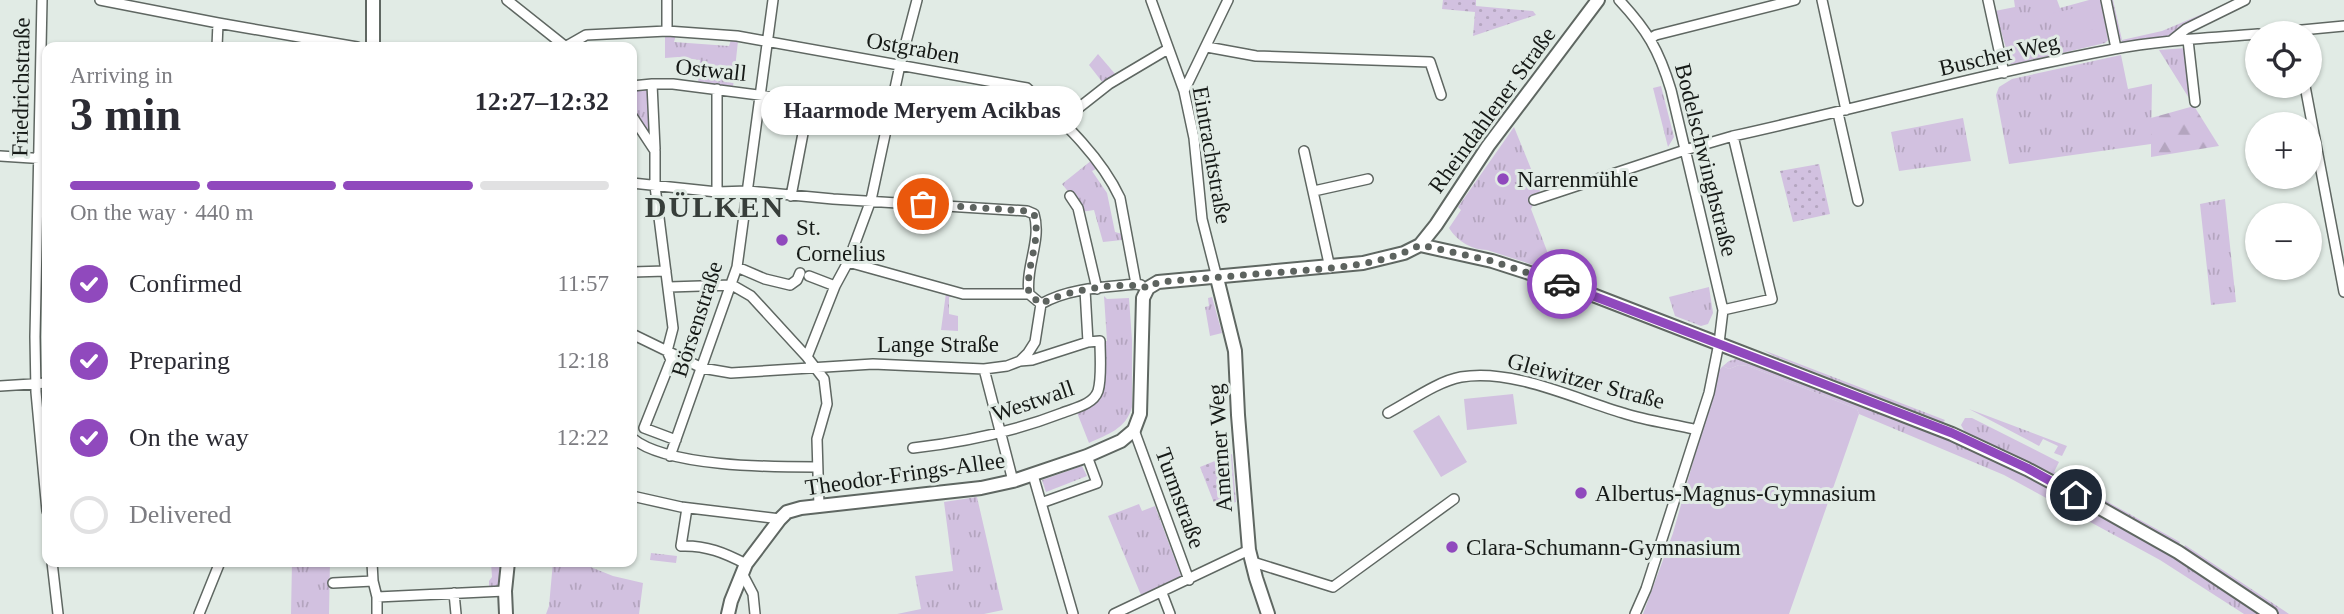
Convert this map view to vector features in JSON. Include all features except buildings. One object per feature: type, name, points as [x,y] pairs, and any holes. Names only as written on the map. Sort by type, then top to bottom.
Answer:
[{"type":"main road","points":[[373,0],[373,42]]},
{"type":"main road","name":"Rheindahlener Straße","points":[[1420,245],[1488,146],[1598,0]]},
{"type":"main road","points":[[1134,430],[1140,414],[1142,286],[1158,282],[1330,268],[1404,253],[1420,245],[1492,261],[1567,285],[1952,433],[2027,468],[2178,552],[2271,614]]},
{"type":"main road","name":"Amerner Weg","points":[[1217,278],[1235,351],[1249,550],[1268,614]]},
{"type":"main road","name":"Theodor-Frings-Allee","points":[[780,519],[787,512],[802,508],[974,489],[1013,481],[1087,456],[1121,441],[1134,430]]},
{"type":"main road","points":[[728,614],[744,568],[780,519]]},
{"type":"main road","points":[[506,614],[507,567]]},
{"type":"street","name":"Friedrichstraße","points":[[42,0],[42,42]]},
{"type":"street","points":[[100,0],[124,2],[218,23],[327,42]]},
{"type":"street","points":[[507,0],[560,42]]},
{"type":"street","points":[[667,0],[667,31]]},
{"type":"street","name":"Börsenstraße","points":[[670,456],[737,267],[773,0]]},
{"type":"street","points":[[807,357],[835,286],[848,262],[871,200],[917,0]]},
{"type":"street","name":"Eintrachtstraße","points":[[1151,0],[1184,91],[1194,138],[1202,219],[1217,278]]},
{"type":"street","points":[[1184,91],[1228,0]]},
{"type":"street","name":"Bodelschwinghstraße","points":[[1619,0],[1651,38],[1663,63],[1723,310],[1709,393],[1646,589],[1635,614]]},
{"type":"street","points":[[1651,38],[1795,0]]},
{"type":"street","points":[[1822,0],[1858,201]]},
{"type":"street","points":[[1988,0],[2004,73]]},
{"type":"street","points":[[2106,0],[2116,48]]},
{"type":"street","points":[[2171,41],[2186,29],[2245,0]]},
{"type":"street","points":[[217,42],[218,23]]},
{"type":"street","points":[[2322,29],[2344,26]]},
{"type":"street","name":"Ostgraben","points":[[574,42],[586,35],[667,31],[768,40],[1027,88],[1062,121],[1104,171],[1120,198],[1142,286]]},
{"type":"street","name":"Buscher Weg","points":[[1534,200],[1733,136],[2004,73],[2116,48],[2245,35]]},
{"type":"street","points":[[2188,40],[2195,102]]},
{"type":"street","points":[[1207,47],[1256,56],[1430,62],[1441,96]]},
{"type":"street","points":[[1062,121],[1109,85],[1168,49]]},
{"type":"street","points":[[652,84],[655,186],[673,328],[667,351],[671,360],[644,428],[676,440]]},
{"type":"street","name":"Ostwall","points":[[637,86],[673,84],[891,112]]},
{"type":"street","points":[[717,192],[718,89]]},
{"type":"street","points":[[2307,98],[2344,292]]},
{"type":"street","points":[[791,196],[809,102]]},
{"type":"street","points":[[637,124],[655,151]]},
{"type":"street","points":[[1723,310],[1772,299],[1733,136]]},
{"type":"street","points":[[1304,151],[1330,268]]},
{"type":"street","points":[[0,156],[42,159]]},
{"type":"street","name":"Friedrichstraße","points":[[42,177],[35,302],[36,384],[42,453]]},
{"type":"street","points":[[1314,191],[1368,179]]},
{"type":"street","points":[[637,184],[717,192],[748,191],[1027,211],[1034,214],[1037,225],[1027,281],[1029,294]]},
{"type":"street","points":[[1070,196],[1078,208],[1097,289]]},
{"type":"street","points":[[848,262],[963,294],[1029,294],[1041,304],[1057,296],[1085,290],[1142,286]]},
{"type":"street","points":[[737,267],[765,279],[790,285],[804,274],[835,286]]},
{"type":"street","points":[[637,272],[666,271]]},
{"type":"street","points":[[669,287],[732,285],[751,296],[824,379],[827,404],[817,439],[819,507]]},
{"type":"street","points":[[1020,361],[1032,360],[1088,342],[1085,290]]},
{"type":"street","name":"Lange Straße","points":[[637,336],[702,368],[731,373],[873,364],[984,369],[1020,361],[1035,342],[1041,304]]},
{"type":"street","name":"Westwall","points":[[914,448],[999,435],[1090,402],[1098,391],[1100,341],[1088,342]]},
{"type":"street","points":[[984,369],[1013,481]]},
{"type":"street","name":"Gleiwitzer Straße","points":[[1388,413],[1460,377],[1489,376],[1510,379],[1626,414],[1697,430]]},
{"type":"street","points":[[0,386],[42,383]]},
{"type":"street","name":"Turmstraße","points":[[1134,430],[1189,580]]},
{"type":"street","points":[[637,442],[670,456],[767,467],[816,467]]},
{"type":"street","points":[[1041,503],[1097,483],[1087,456]]},
{"type":"street","points":[[1033,475],[1073,614]]},
{"type":"street","points":[[637,497],[687,508],[780,519]]},
{"type":"street","points":[[1252,564],[1333,587],[1454,499]]},
{"type":"street","points":[[687,508],[681,546],[698,546],[724,553],[744,568],[753,594],[755,614]]},
{"type":"street","points":[[1114,614],[1249,550]]},
{"type":"street","points":[[53,567],[58,614]]},
{"type":"street","points":[[199,614],[218,567]]},
{"type":"street","points":[[372,567],[377,614]]},
{"type":"street","points":[[333,583],[373,581]]},
{"type":"street","points":[[377,597],[505,591]]},
{"type":"street","points":[[454,593],[456,614]]},
{"type":"street","points":[[1162,593],[1170,614]]},
{"type":"green space","points":[[1443,0],[1476,0],[1476,6],[1533,11],[1536,15],[1473,36],[1475,12],[1442,9]]},
{"type":"green space","points":[[2014,0],[2057,0],[2060,8],[2089,0],[2101,0],[2108,40],[2105,43],[2011,65],[1995,11],[2015,7]]},
{"type":"green space","points":[[2111,0],[2122,40],[2162,31],[2221,6],[2162,39],[2123,42],[2118,37]]},
{"type":"green space","points":[[2090,5],[2096,29],[2054,38],[2049,14]]},
{"type":"green space","points":[[665,35],[676,35],[674,42],[729,46],[731,40],[738,41],[733,87],[698,83],[700,60],[665,58]]},
{"type":"green space","points":[[2186,48],[2192,103],[2159,50]]},
{"type":"green space","points":[[1098,54],[1116,75],[1103,83],[1089,65]]},
{"type":"green space","points":[[2121,55],[2128,89],[2152,84],[2151,144],[2009,164],[1996,95],[1999,87],[2012,79]]},
{"type":"green space","points":[[1661,86],[1674,137],[1668,147],[1653,88]]},
{"type":"green space","points":[[637,90],[649,90],[651,137],[637,116]]},
{"type":"green space","points":[[2194,106],[2219,146],[2151,157],[2151,118]]},
{"type":"green space","points":[[1963,118],[1971,161],[1899,171],[1891,132]]},
{"type":"green space","points":[[1514,127],[1540,191],[1531,209],[1555,272],[1465,244],[1449,228],[1461,210],[1458,207]]},
{"type":"green space","points":[[1092,160],[1098,168],[1092,171],[1107,193],[1115,232],[1122,234],[1122,240],[1103,242],[1094,210],[1081,212],[1079,205],[1062,184]]},
{"type":"green space","points":[[1819,164],[1830,214],[1793,222],[1780,171]]},
{"type":"green space","points":[[2225,199],[2236,302],[2211,305],[2200,204]]},
{"type":"green space","points":[[1709,287],[1713,313],[1708,324],[1701,326],[1675,316],[1669,297]]},
{"type":"green space","points":[[946,293],[967,297],[949,297],[949,314],[958,316],[958,331],[941,330]]},
{"type":"green space","points":[[1104,296],[1107,299],[1129,298],[1132,407],[1121,426],[1089,443],[1076,410],[1095,403],[1096,399],[1101,342],[1107,341]]},
{"type":"green space","points":[[1212,297],[1222,333],[1210,336],[1205,307],[1209,306],[1208,298]]},
{"type":"green space","points":[[1763,350],[1945,420],[1943,423]]},
{"type":"green space","points":[[1740,358],[1845,397],[2017,470],[2080,502],[2141,538],[2260,614],[2244,614],[2160,560],[2004,475],[1859,414],[1857,409],[1748,366],[1739,365],[1729,369],[1723,366]]},
{"type":"green space","points":[[1739,365],[1748,366],[1857,409],[1859,414],[1789,614],[1643,614],[1673,533],[1719,370],[1723,366],[1729,369]]},
{"type":"green space","points":[[1513,394],[1517,424],[1467,430],[1464,399]]},
{"type":"green space","points":[[1969,409],[2067,446],[2062,456],[2054,453],[2058,446],[2043,439],[2039,446]]},
{"type":"green space","points":[[1439,415],[1467,462],[1441,477],[1413,431]]},
{"type":"green space","points":[[1965,418],[1972,418],[2059,462],[2054,472],[2180,542],[2177,547],[2007,452],[1966,434],[1961,425]]},
{"type":"green space","points":[[1232,454],[1236,502],[1216,508],[1200,467]]},
{"type":"green space","points":[[1082,466],[1087,476],[1046,492],[1042,480]]},
{"type":"green space","points":[[977,497],[1003,610],[984,614],[897,614],[921,609],[915,576],[953,571],[944,502]]},
{"type":"green space","points":[[1139,504],[1142,511],[1155,506],[1181,576],[1141,595],[1108,516]]},
{"type":"green space","points":[[2185,545],[2289,614],[2278,614],[2183,551]]},
{"type":"green space","points":[[651,553],[677,556],[676,563],[650,560]]},
{"type":"green space","points":[[292,567],[330,567],[329,614],[291,614]]},
{"type":"green space","points":[[491,567],[500,567],[499,587],[489,588]]},
{"type":"green space","points":[[553,567],[590,567],[643,583],[639,614],[546,614]]},
{"type":"way so far","points":[[923,204],[1027,211],[1034,214],[1037,225],[1027,281],[1029,294],[1041,304],[1057,296],[1116,286],[1136,284],[1149,288],[1158,282],[1363,263],[1404,253],[1420,245],[1492,261],[1562,284]]},
{"type":"place","name":"Narrenmühle","points":[[1503,179]]},
{"type":"place","name":"Haarmode Meryem Acikbas","points":[[923,204]]},
{"type":"place","name":"St. Cornelius","points":[[782,240]]},
{"type":"place","name":"Albertus-Magnus-Gymnasium","points":[[1581,493]]},
{"type":"place","name":"Clara-Schumann-Gymnasium","points":[[1452,547]]},
{"type":"district","name":"DÜLKEN","points":[[715,206]]},
{"type":"route","points":[[1562,284],[1952,433],[2027,468],[2076,495]]}]
